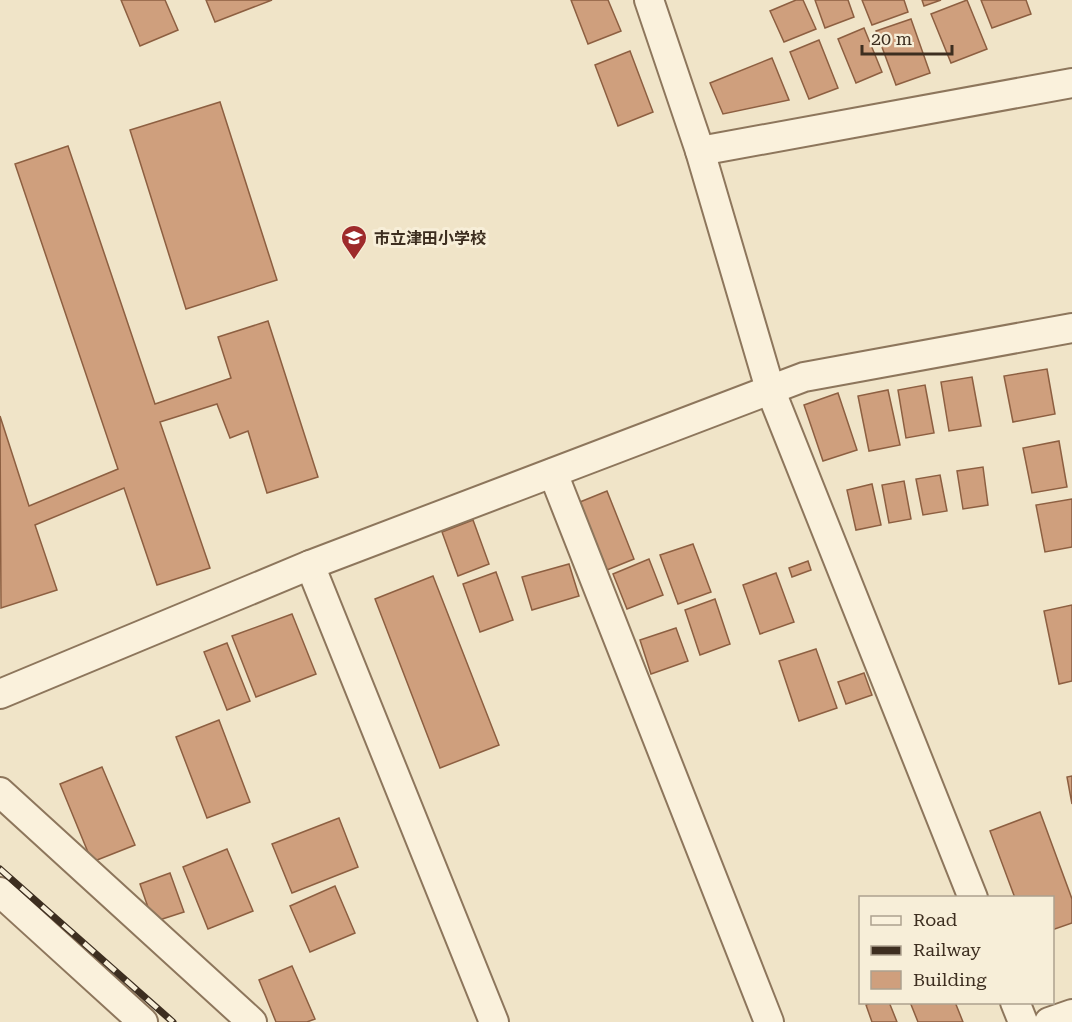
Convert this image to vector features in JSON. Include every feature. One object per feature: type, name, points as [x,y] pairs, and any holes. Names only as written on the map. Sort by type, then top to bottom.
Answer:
[{"type":"street","points":[[649,0],[700,151],[770,389],[973,896]]},
{"type":"street","points":[[700,151],[1072,84]]},
{"type":"street","points":[[0,694],[310,565],[804,377],[1072,328]]},
{"type":"street","points":[[553,473],[768,1022]]},
{"type":"street","points":[[310,565],[494,1022]]},
{"type":"street","points":[[0,792],[252,1022]]},
{"type":"street","points":[[0,892],[143,1022]]},
{"type":"street","points":[[1016,1004],[1023,1022]]},
{"type":"street","points":[[1049,1022],[1072,1014]]},
{"type":"building","points":[[121,0],[165,0],[178,30],[140,46]]},
{"type":"building","points":[[206,0],[272,0],[215,22]]},
{"type":"building","points":[[571,0],[608,0],[621,31],[588,44]]},
{"type":"building","points":[[796,0],[803,0],[816,29],[784,42],[770,11]]},
{"type":"building","points":[[815,0],[848,0],[854,17],[825,28]]},
{"type":"building","points":[[862,0],[904,0],[908,12],[872,25]]},
{"type":"building","points":[[922,0],[941,0],[924,6]]},
{"type":"building","points":[[967,0],[987,49],[951,63],[931,14]]},
{"type":"building","points":[[981,0],[1026,0],[1031,14],[992,28]]},
{"type":"building","points":[[911,19],[930,73],[896,85],[876,31]]},
{"type":"building","points":[[864,28],[882,72],[856,83],[838,39]]},
{"type":"building","points":[[819,40],[838,88],[809,99],[790,52]]},
{"type":"building","points":[[630,51],[653,112],[618,126],[595,65]]},
{"type":"building","points":[[772,58],[789,100],[723,114],[710,83]]},
{"type":"building","points":[[220,102],[277,280],[186,309],[130,130]]},
{"type":"building","points":[[68,146],[155,404],[231,378],[218,337],[268,321],[318,477],[267,493],[248,431],[230,438],[217,404],[160,422],[210,568],[157,585],[124,488],[35,525],[57,590],[1,608],[0,416],[29,506],[118,469],[15,164]]},
{"type":"building","points":[[1047,369],[1055,414],[1013,422],[1004,376]]},
{"type":"building","points":[[972,377],[981,426],[949,431],[941,382]]},
{"type":"building","points":[[925,385],[934,433],[906,438],[898,390]]},
{"type":"building","points":[[888,390],[900,445],[869,451],[858,396]]},
{"type":"building","points":[[838,393],[857,450],[823,461],[804,405]]},
{"type":"building","points":[[1059,441],[1067,487],[1032,493],[1023,448]]},
{"type":"building","points":[[983,467],[988,505],[963,509],[957,471]]},
{"type":"building","points":[[940,475],[947,511],[923,515],[916,479]]},
{"type":"building","points":[[904,481],[911,519],[889,523],[882,485]]},
{"type":"building","points":[[872,484],[881,525],[856,530],[847,490]]},
{"type":"building","points":[[607,491],[634,559],[607,570],[580,502]]},
{"type":"building","points":[[1072,499],[1072,547],[1045,552],[1036,505]]},
{"type":"building","points":[[473,520],[489,564],[458,576],[442,532]]},
{"type":"building","points":[[693,544],[711,592],[678,604],[660,555]]},
{"type":"building","points":[[649,559],[663,595],[627,609],[613,574]]},
{"type":"building","points":[[808,561],[811,570],[792,577],[789,568]]},
{"type":"building","points":[[569,564],[579,596],[532,610],[522,577]]},
{"type":"building","points":[[496,572],[513,620],[480,632],[463,584]]},
{"type":"building","points":[[776,573],[794,622],[760,634],[743,585]]},
{"type":"building","points":[[433,576],[499,745],[440,768],[375,599]]},
{"type":"building","points":[[715,599],[730,644],[700,655],[685,610]]},
{"type":"building","points":[[1072,605],[1072,681],[1059,684],[1044,611]]},
{"type":"building","points":[[292,614],[316,674],[256,697],[232,636]]},
{"type":"building","points":[[676,628],[688,661],[651,674],[640,640]]},
{"type":"building","points":[[227,643],[250,701],[227,710],[204,652]]},
{"type":"building","points":[[816,649],[837,708],[799,721],[779,661]]},
{"type":"building","points":[[864,673],[872,695],[846,704],[838,682]]},
{"type":"building","points":[[219,720],[250,802],[207,818],[176,737]]},
{"type":"building","points":[[102,767],[135,845],[92,862],[60,784]]},
{"type":"building","points":[[1072,776],[1072,804],[1067,777]]},
{"type":"building","points":[[1040,812],[1072,899],[1072,923],[1054,929],[1054,896],[1014,896],[990,831]]},
{"type":"building","points":[[339,818],[358,867],[292,893],[272,844]]},
{"type":"building","points":[[227,849],[253,911],[208,929],[183,867]]},
{"type":"building","points":[[170,873],[184,912],[153,922],[140,884]]},
{"type":"building","points":[[335,886],[355,933],[310,952],[290,906]]},
{"type":"building","points":[[292,966],[315,1019],[307,1022],[276,1022],[259,980]]},
{"type":"building","points":[[890,1004],[897,1022],[872,1022],[866,1005]]},
{"type":"building","points":[[911,1004],[956,1004],[963,1022],[918,1022]]},
{"type":"railway","points":[[0,869],[173,1022]]},
{"type":"place","name":"市立津田小学校","points":[[354,261]]}]
